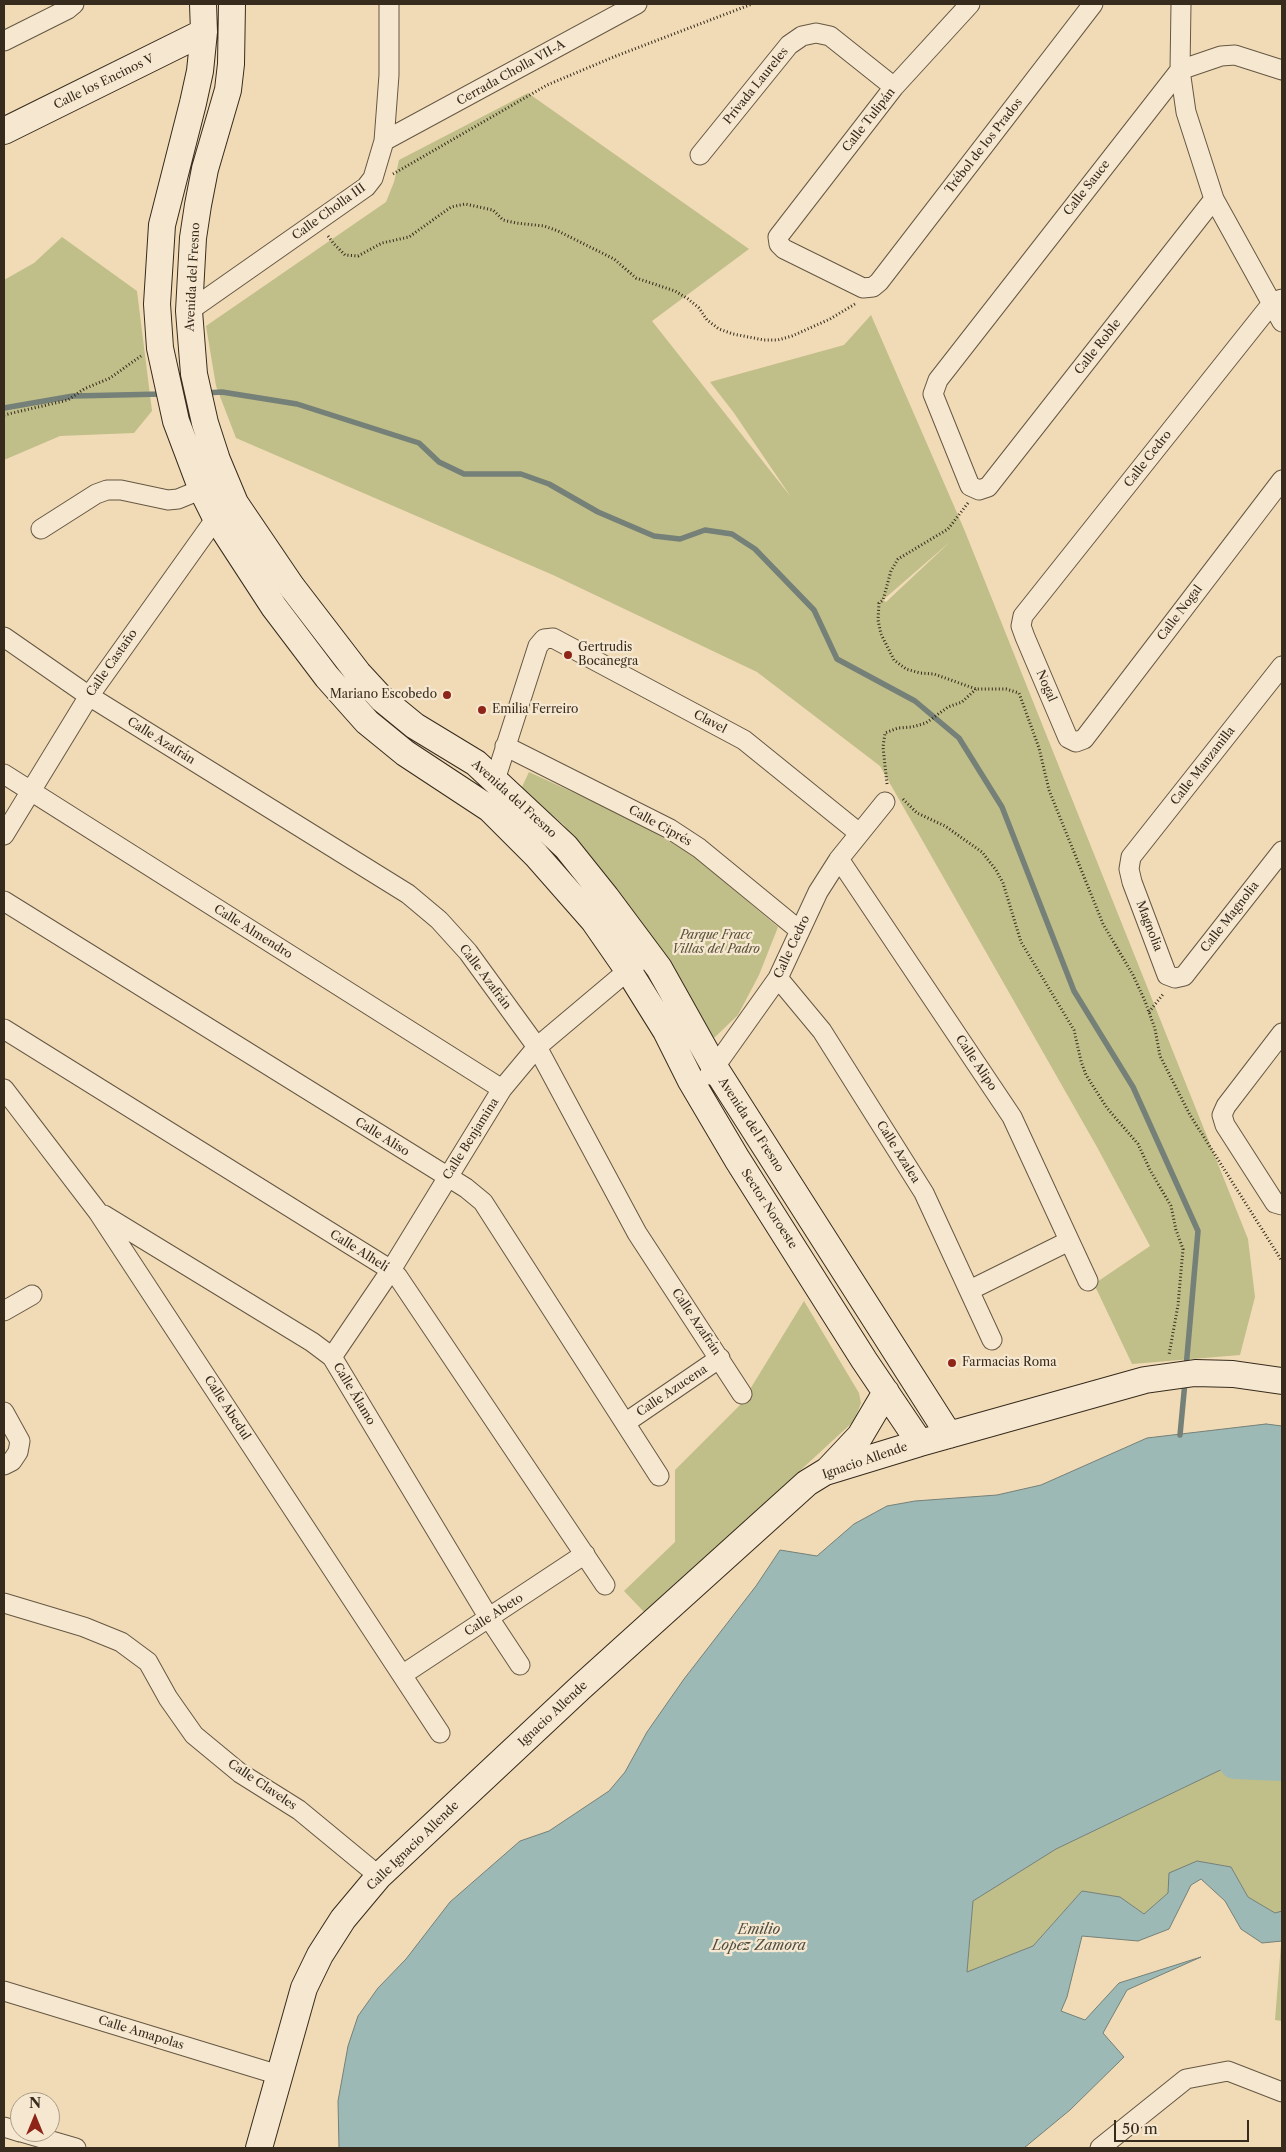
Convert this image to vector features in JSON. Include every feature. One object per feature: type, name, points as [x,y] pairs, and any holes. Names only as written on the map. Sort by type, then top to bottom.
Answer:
[{"type":"street","points":[[4,41],[68,9],[74,4]]},
{"type":"street","name":"Avenida del Fresno","points":[[203,4],[204,32],[200,71],[162,225],[157,304],[161,352],[176,421],[213,484],[274,607],[327,677],[367,722],[405,753],[490,808],[510,827],[594,921],[628,970]]},
{"type":"street","name":"Avenida del Fresno","points":[[213,484],[192,354],[189,311],[193,238],[198,205],[205,169],[228,90],[231,64],[232,4]]},
{"type":"street","name":"Calle Cholla III","points":[[189,311],[366,187],[373,178],[384,141],[389,76],[388,4]]},
{"type":"street","name":"Cerrada Cholla VII-A","points":[[384,141],[637,4]]},
{"type":"street","name":"Calle Tulipán","points":[[868,288],[784,249],[779,244],[778,237],[894,87],[970,4]]},
{"type":"street","name":"Trébol de los Prados","points":[[868,288],[880,282],[1093,4]]},
{"type":"street","points":[[1181,4],[1180,70],[1186,112],[1214,199],[1278,301],[1282,322]]},
{"type":"street","name":"Calle los Encinos V","points":[[4,131],[204,32]]},
{"type":"street","name":"Privada Laureles","points":[[700,155],[789,45],[802,36],[816,33],[830,36],[894,87]]},
{"type":"street","points":[[1180,70],[1221,56],[1236,55],[1282,70]]},
{"type":"street","name":"Calle Sauce","points":[[979,490],[970,486],[933,394],[938,380],[1180,70]]},
{"type":"street","name":"Calle Roble","points":[[979,490],[988,487],[1214,199]]},
{"type":"street","name":"Calle Cedro","points":[[1022,626],[1023,616],[1278,301]]},
{"type":"street","name":"Calle Nogal","points":[[1076,742],[1084,739],[1282,480]]},
{"type":"street","points":[[42,529],[96,494],[107,490],[121,490],[168,500],[178,499],[213,484]]},
{"type":"street","name":"Avenida del Fresno","points":[[225,510],[292,587],[358,673],[382,699],[415,726],[476,763],[566,847],[648,953],[685,1012],[715,1068],[949,1434]]},
{"type":"street","name":"Calle Castaño","points":[[4,835],[89,696],[225,510]]},
{"type":"street","name":"Nogal","points":[[1022,626],[1068,738],[1076,742]]},
{"type":"street","name":"Calle Azafrán","points":[[4,637],[89,696],[408,894],[439,920],[468,952],[537,1047],[637,1233],[742,1394]]},
{"type":"street","name":"Clavel","points":[[505,746],[538,646],[544,639],[553,638],[744,740],[859,833]]},
{"type":"street","name":"Calle Manzanilla","points":[[1129,869],[1131,857],[1282,666]]},
{"type":"street","points":[[495,780],[505,746]]},
{"type":"street","name":"Calle Ciprés","points":[[505,746],[677,834],[699,848],[799,930]]},
{"type":"street","name":"Calle Almendro","points":[[4,774],[502,1089]]},
{"type":"street","name":"Calle Cedro","points":[[697,1090],[715,1068],[778,978],[818,892],[839,859],[884,802]]},
{"type":"street","name":"Calle Magnolia","points":[[1175,978],[1184,976],[1282,851]]},
{"type":"street","name":"Calle Alipo","points":[[839,859],[1012,1117],[1088,1281]]},
{"type":"street","name":"Magnolia","points":[[1129,869],[1132,882],[1167,975],[1175,978]]},
{"type":"street","name":"Calle Aliso","points":[[4,901],[448,1177],[483,1202],[659,1476]]},
{"type":"street","name":"Calle Benjamina","points":[[332,1357],[391,1270],[502,1089],[537,1047],[648,953]]},
{"type":"street","name":"Sector Noroeste","points":[[628,970],[666,1031],[697,1090],[737,1159],[920,1443]]},
{"type":"street","name":"Calle Azalea","points":[[778,978],[822,1031],[924,1193],[992,1340]]},
{"type":"street","name":"Calle Alhelí","points":[[4,1029],[391,1270],[398,1277],[605,1585]]},
{"type":"street","points":[[1282,1033],[1226,1106],[1222,1115],[1225,1124],[1275,1202],[1282,1205]]},
{"type":"street","name":"Calle Abedul","points":[[4,1089],[98,1212],[440,1733]]},
{"type":"street","name":"Calle Álamo","points":[[98,1212],[312,1342],[332,1357],[489,1618],[520,1665]]},
{"type":"street","points":[[970,1290],[1069,1240]]},
{"type":"street","points":[[4,1311],[32,1295]]},
{"type":"street","name":"Calle Azucena","points":[[625,1423],[720,1358]]},
{"type":"street","name":"Ignacio Allende","points":[[490,1772],[807,1483],[825,1472],[949,1434],[1145,1380],[1195,1373],[1224,1374],[1282,1381]]},
{"type":"street","points":[[825,1472],[860,1436],[886,1392]]},
{"type":"street","points":[[4,1412],[20,1441],[18,1452],[12,1460],[4,1465]]},
{"type":"street","name":"Calle Abeto","points":[[402,1675],[585,1554]]},
{"type":"street","name":"Calle Claveles","points":[[4,1604],[84,1627],[121,1642],[148,1662],[168,1698],[194,1735],[240,1773],[299,1810],[379,1876]]},
{"type":"street","name":"Calle Ignacio Allende","points":[[259,2148],[304,1988],[320,1955],[343,1919],[379,1876],[490,1772]]},
{"type":"street","name":"Calle Amapolas","points":[[4,1991],[279,2075]]},
{"type":"street","points":[[1100,2148],[1186,2079],[1228,2071],[1282,2092]]},
{"type":"street","points":[[55,2142],[76,2148]]},
{"type":"path","points":[[373,178],[381,182],[426,153],[547,85],[616,56],[752,4]]},
{"type":"path","points":[[318,221],[334,244],[345,255],[358,256],[382,243],[409,237],[451,207],[464,204],[486,208],[493,210],[503,220],[516,224],[544,226],[558,231],[614,259],[636,278],[675,291],[699,308],[707,320],[719,329],[733,334],[764,340],[778,340],[792,336],[830,320],[854,304],[864,295],[868,288]]},
{"type":"path","points":[[4,415],[68,400],[84,389],[110,378],[142,356],[161,352]]},
{"type":"path","points":[[979,490],[948,529],[898,559],[891,571],[882,600],[879,603],[878,620],[881,634],[894,660],[906,669],[934,674],[976,689],[1006,689],[1020,693],[1039,748],[1052,799],[1103,924],[1134,975],[1155,1028],[1160,1056],[1190,1115],[1282,1262]]},
{"type":"path","points":[[884,802],[887,788],[882,747],[885,733],[898,728],[926,723],[948,708],[962,702],[976,689]]},
{"type":"path","points":[[884,802],[894,796],[901,798],[918,813],[945,826],[982,852],[996,870],[1003,883],[1021,942],[1074,1030],[1086,1075],[1107,1108],[1138,1144],[1150,1170],[1171,1206],[1176,1230],[1184,1249],[1178,1305],[1163,1377]]},
{"type":"path","points":[[1149,1012],[1175,978]]},
{"type":"green space","points":[[528,93],[749,249],[652,321],[791,497],[734,413],[710,382],[844,345],[871,315],[964,529],[1248,1239],[1255,1297],[1240,1355],[1132,1364],[1094,1284],[1150,1246],[1097,1147],[880,766],[757,672],[553,575],[236,438],[216,386],[206,326],[386,202],[394,182],[399,160]],"holes":[[[951,541],[886,602],[883,600]]]},
{"type":"green space","points":[[62,237],[137,291],[152,411],[134,433],[60,436],[4,460],[4,280],[34,263]]},
{"type":"green space","name":"Parque Fracc Villas del Padro","points":[[529,772],[629,818],[690,853],[778,927],[759,975],[738,1015],[714,1038],[690,999],[564,825],[521,789]]},
{"type":"green space","points":[[804,1301],[859,1393],[861,1403],[854,1421],[645,1613],[624,1591],[675,1542],[675,1470],[741,1404]]},
{"type":"green space","points":[[1282,1750],[1282,1911],[1275,1913],[1248,1897],[1231,1867],[1197,1861],[1168,1893],[1144,1914],[1120,1897],[1082,1891],[1033,1946],[967,1973],[973,1901],[1056,1849],[1235,1763]]},
{"type":"green space","points":[[1282,1944],[1282,2021],[1275,2020]]},
{"type":"water","name":"Emilio Lopez Zamora","points":[[1266,1424],[1282,1426],[1282,1750],[1235,1763],[1056,1849],[973,1901],[967,1972],[1033,1946],[1082,1891],[1120,1897],[1144,1914],[1168,1893],[1169,1873],[1197,1861],[1231,1867],[1248,1897],[1275,1913],[1282,1911],[1282,1941],[1262,1943],[1241,1929],[1225,1901],[1201,1879],[1191,1885],[1169,1929],[1138,1941],[1082,1936],[1067,1997],[1061,2011],[1085,2020],[1119,1983],[1201,1957],[1127,1990],[1103,2033],[1124,2057],[1070,2110],[1024,2148],[339,2148],[338,2101],[348,2046],[358,2016],[378,1988],[406,1959],[450,1902],[520,1841],[549,1831],[609,1791],[625,1772],[647,1732],[684,1679],[756,1586],[780,1550],[817,1556],[854,1524],[887,1506],[915,1501],[997,1495],[1041,1485],[1147,1438]]},
{"type":"waterway","points":[[205,393],[222,392],[297,404],[419,443],[439,462],[464,474],[521,474],[549,484],[598,512],[654,536],[680,539],[705,530],[732,534],[755,549],[814,610],[837,659],[915,701],[959,738],[1002,807],[1074,991],[1133,1087],[1198,1231],[1186,1368]]},
{"type":"waterway","points":[[4,408],[73,396],[163,394]]},
{"type":"waterway","points":[[1180,1435],[1185,1382]]},
{"type":"waterway","points":[[1235,1763],[1282,1765]]},
{"type":"place","name":"Gertrudis Bocanegra","points":[[568,655]]},
{"type":"place","name":"Mariano Escobedo","points":[[447,695]]},
{"type":"place","name":"Emilia Ferreiro","points":[[482,710]]},
{"type":"place","name":"Farmacias Roma","points":[[952,1363]]}]
